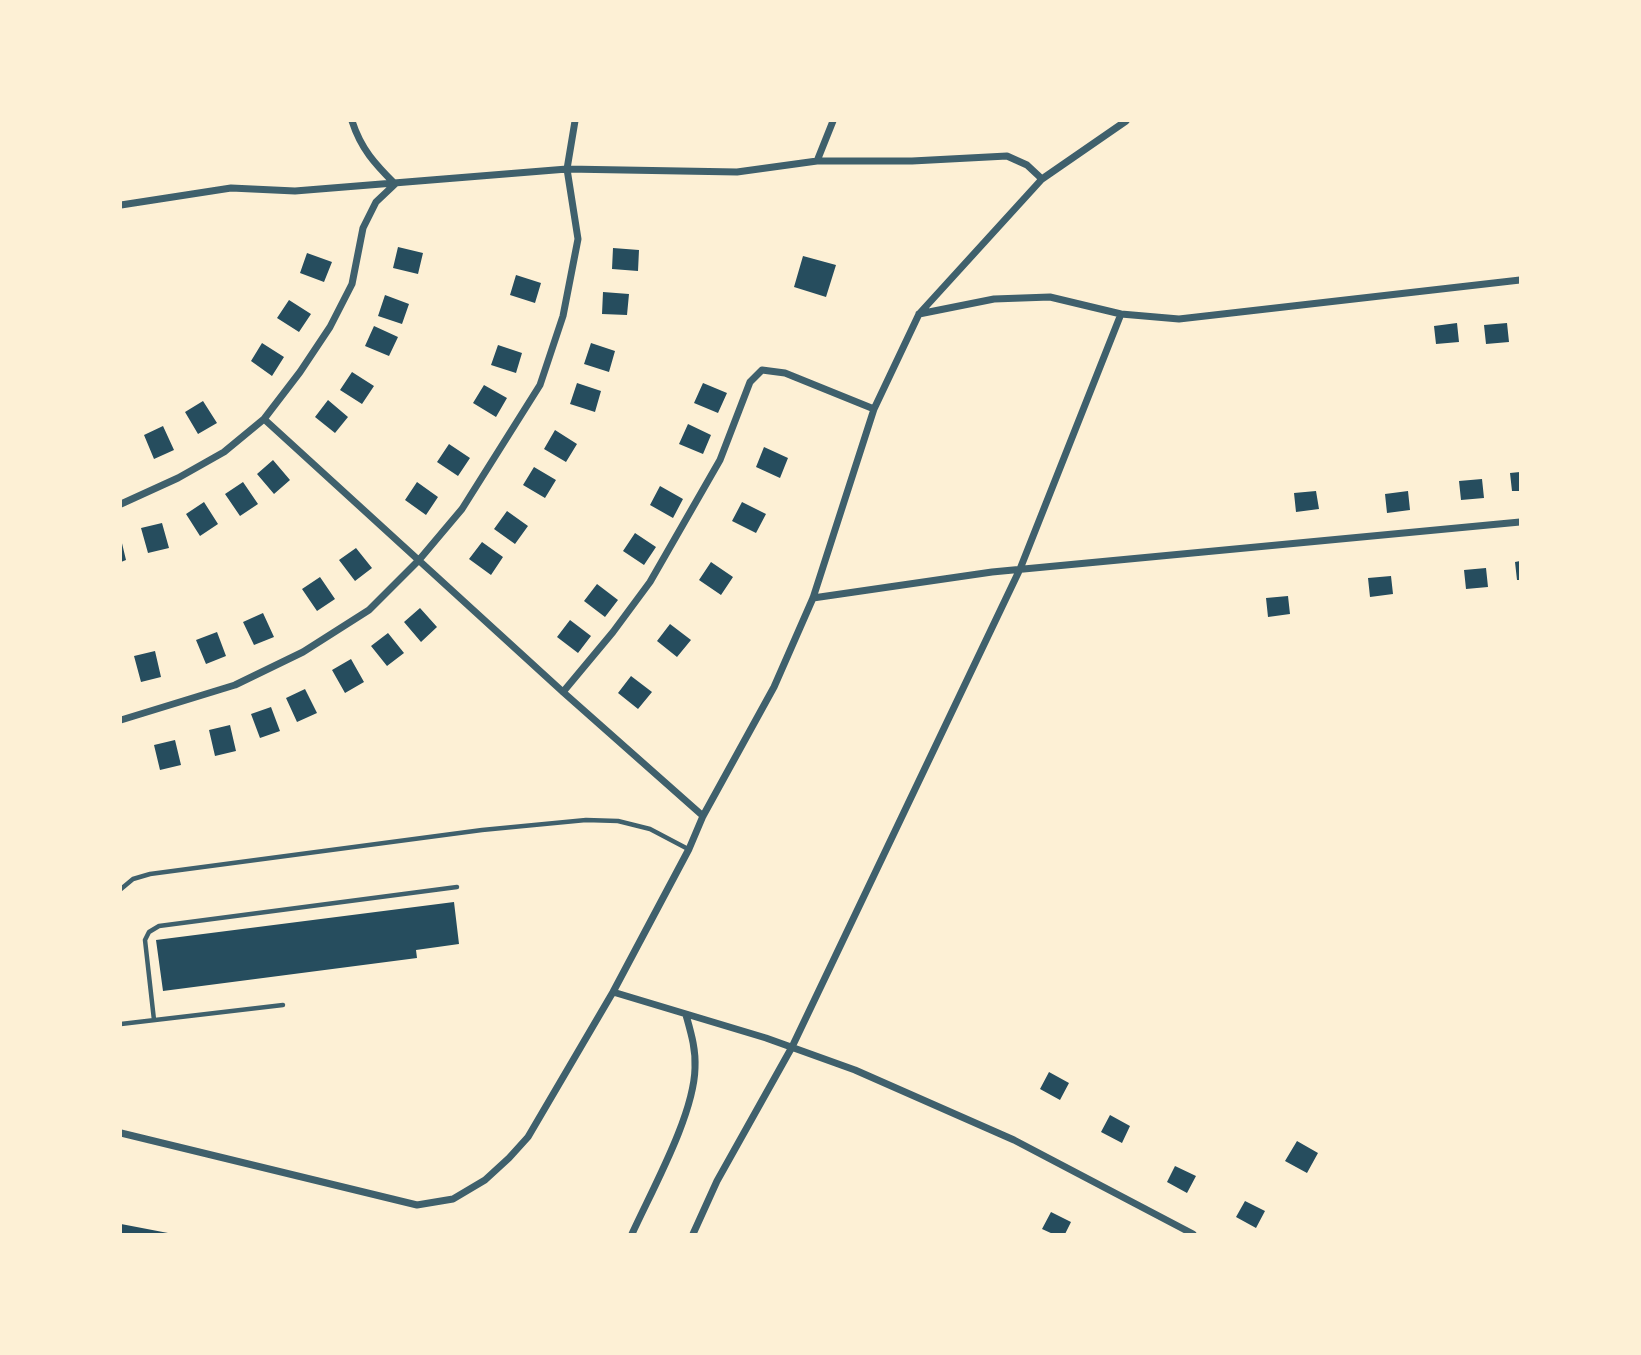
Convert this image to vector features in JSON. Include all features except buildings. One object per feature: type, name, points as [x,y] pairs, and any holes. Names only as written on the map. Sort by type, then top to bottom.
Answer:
[{"type":"street","points":[[352,121],[359,142],[395,184]]},
{"type":"street","points":[[121,720],[235,685],[303,652],[369,610],[419,560],[462,509],[540,385],[563,316],[578,239],[567,169],[575,121]]},
{"type":"street","points":[[817,161],[833,121]]},
{"type":"street","points":[[121,1133],[417,1205],[453,1199],[485,1180],[528,1137],[613,992],[689,849],[703,816],[774,687],[813,598],[874,409],[919,314],[1042,179],[1126,121]]},
{"type":"street","points":[[121,205],[231,188],[295,191],[567,169],[737,173],[817,161],[912,161],[1007,156],[1027,165],[1042,179]]},
{"type":"street","points":[[121,503],[178,478],[224,452],[264,419],[330,327],[352,285],[363,228],[376,202],[395,184]]},
{"type":"street","points":[[919,314],[995,299],[1050,297],[1121,314],[1179,319],[1520,280]]},
{"type":"street","points":[[693,1234],[717,1181],[792,1047],[1020,569],[1121,314]]},
{"type":"street","points":[[563,692],[614,632],[650,582],[720,460],[750,382],[762,370],[785,373],[874,409]]},
{"type":"street","points":[[264,419],[703,816]]},
{"type":"street","points":[[813,598],[1020,569],[1520,522]]},
{"type":"street","points":[[613,992],[792,1047],[855,1070],[1014,1140],[1193,1234]]},
{"type":"street","points":[[632,1234],[685,1118],[696,1070],[694,1044],[686,1015]]},
{"type":"lane","points":[[121,889],[134,879],[150,874],[482,830],[586,820],[618,821],[650,829],[689,849]]},
{"type":"lane","points":[[155,1020],[145,940],[149,932],[159,926],[457,887]]},
{"type":"lane","points":[[121,1024],[283,1004]]}]
